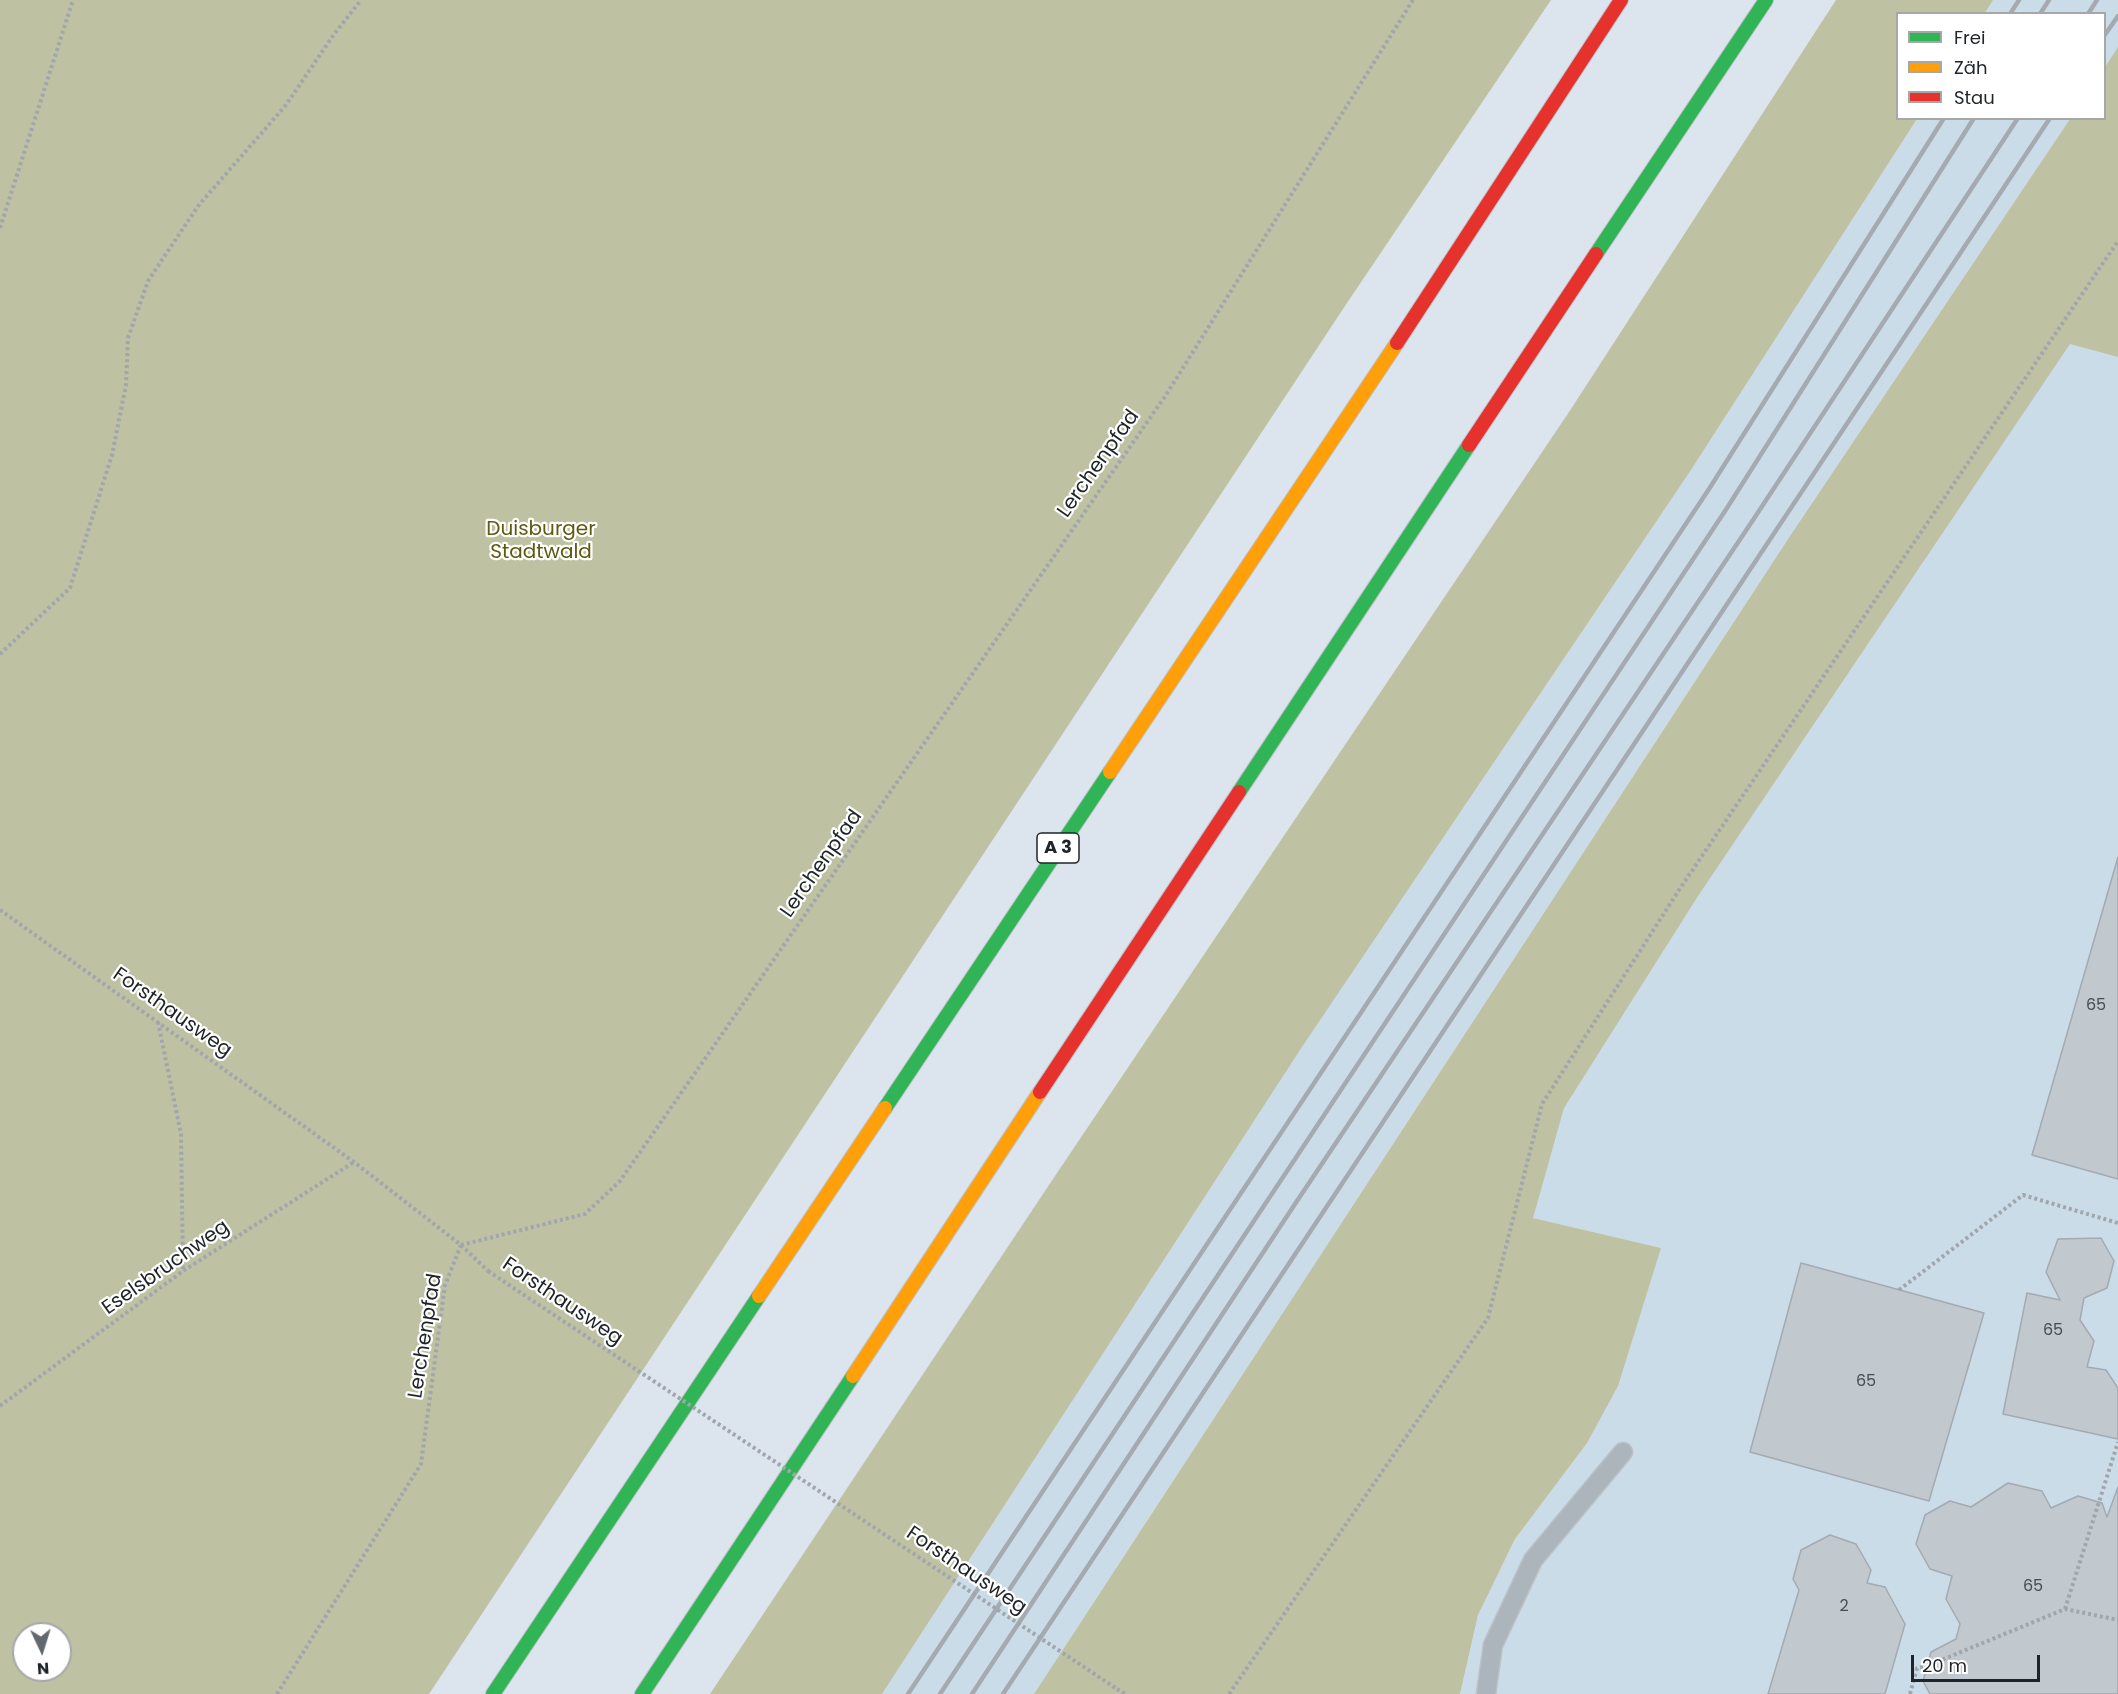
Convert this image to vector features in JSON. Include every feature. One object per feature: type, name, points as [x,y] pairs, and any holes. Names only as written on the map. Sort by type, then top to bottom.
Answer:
[{"type":"highway","name":"A 3","points":[[493,1694],[1406,330],[1621,0]]},
{"type":"highway","points":[[642,1694],[1509,384],[1766,0]]},
{"type":"lane","points":[[1486,1694],[1493,1645],[1533,1560],[1623,1452]]},
{"type":"path","points":[[0,228],[73,0]]},
{"type":"path","points":[[0,654],[70,588],[112,455],[126,385],[128,338],[148,281],[198,206],[286,105],[332,37],[361,0]]},
{"type":"path","name":"Lerchenpfad","points":[[277,1694],[421,1464],[445,1285],[461,1245],[585,1214],[620,1181],[1166,395],[1413,0]]},
{"type":"path","points":[[1229,1694],[1488,1318],[1542,1104],[1678,890],[2118,241]]},
{"type":"path","name":"Forsthausweg","points":[[0,910],[354,1162],[461,1245],[488,1271],[1125,1694]]},
{"type":"path","points":[[158,1021],[181,1134],[183,1271]]},
{"type":"path","name":"Eselsbruchweg","points":[[0,1406],[183,1271],[354,1162]]},
{"type":"path","points":[[1899,1290],[2023,1195],[2118,1223]]},
{"type":"path","points":[[2065,1609],[2118,1442]]},
{"type":"path","points":[[1910,1694],[1917,1668],[1927,1666],[2065,1609],[2118,1620]]},
{"type":"shaded area","points":[[1993,0],[2118,0],[2118,47],[2106,65],[2106,12],[1986,12]]},
{"type":"shaded area","points":[[1916,120],[2069,120],[1790,536],[1034,1694],[882,1694],[1302,1047],[1689,473]]},
{"type":"shaded area","points":[[2118,212],[2118,1694],[1460,1694],[1478,1615],[1515,1539],[1587,1443],[1661,1248],[1532,1218],[1564,1108],[1539,1088]]},
{"type":"green space","name":"Duisburger Stadtwald","points":[[0,0],[1551,0],[1345,306],[429,1694],[0,1694]]},
{"type":"green space","points":[[1836,0],[1993,0],[1986,12],[1896,12],[1896,120],[1916,120],[1689,473],[1302,1047],[882,1694],[710,1694],[1057,1173],[1569,412]]},
{"type":"green space","points":[[2118,47],[2118,357],[2070,344],[1698,896],[1564,1108],[1533,1218],[1661,1248],[1618,1386],[1587,1443],[1515,1539],[1478,1615],[1460,1694],[1034,1694],[1790,536],[2069,120],[2106,120],[2106,65]]},
{"type":"building","points":[[2118,857],[2118,1179],[2032,1155]]},
{"type":"building","points":[[2101,1238],[2114,1261],[2107,1288],[2084,1298],[2080,1320],[2094,1341],[2087,1367],[2106,1370],[2118,1388],[2118,1439],[2003,1414],[2027,1293],[2060,1300],[2046,1272],[2058,1239]]},
{"type":"building","points":[[1801,1263],[1984,1313],[1929,1501],[1750,1452]]},
{"type":"building","points":[[2008,1483],[2042,1491],[2051,1508],[2078,1496],[2102,1503],[2107,1517],[2118,1487],[2118,1694],[1930,1694],[1923,1681],[1931,1652],[1956,1639],[1960,1624],[1946,1599],[1952,1576],[1930,1569],[1916,1544],[1925,1515],[1950,1501],[1971,1507]]},
{"type":"building","points":[[1830,1535],[1856,1544],[1871,1570],[1867,1583],[1885,1587],[1905,1624],[1885,1694],[1768,1694],[1799,1590],[1793,1579],[1801,1550]]},
{"type":"railway","points":[[2011,12],[2019,0]]},
{"type":"railway","points":[[2041,12],[2049,0]]},
{"type":"railway","points":[[2089,12],[2097,0]]},
{"type":"railway","points":[[2106,33],[2118,16]]},
{"type":"railway","points":[[908,1694],[1709,489],[1943,120]]},
{"type":"railway","points":[[940,1694],[1727,508],[1973,120]]},
{"type":"railway","points":[[972,1694],[1295,1204],[1753,520],[2017,120]]},
{"type":"railway","points":[[1003,1694],[2049,120]]},
{"type":"traffic: fast","points":[[1596,254],[1766,0]]},
{"type":"traffic: fast","points":[[1239,792],[1469,445]]},
{"type":"traffic: fast","points":[[885,1108],[1110,772]]},
{"type":"traffic: fast","points":[[493,1694],[759,1296]]},
{"type":"traffic: fast","points":[[642,1694],[853,1376]]},
{"type":"traffic: slow","points":[[1110,772],[1397,343]]},
{"type":"traffic: slow","points":[[853,1376],[1040,1092]]},
{"type":"traffic: slow","points":[[759,1296],[885,1108]]},
{"type":"traffic: jam","points":[[1397,343],[1621,0]]},
{"type":"traffic: jam","points":[[1469,445],[1596,254]]},
{"type":"traffic: jam","points":[[1040,1092],[1239,792]]}]
